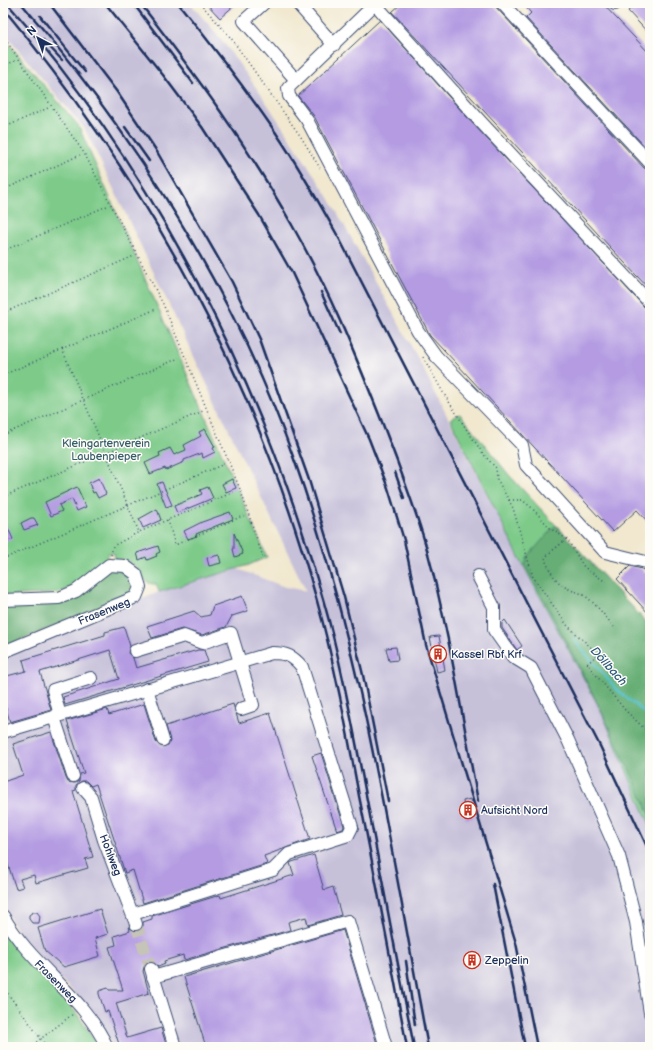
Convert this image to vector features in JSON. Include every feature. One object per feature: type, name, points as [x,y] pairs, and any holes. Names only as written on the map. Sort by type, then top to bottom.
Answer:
[{"type":"street","points":[[264,3],[244,21],[296,80]]},
{"type":"street","points":[[297,3],[334,45]]},
{"type":"street","points":[[650,303],[485,126],[375,3],[334,45],[288,88],[290,96],[307,120],[418,331],[436,356],[522,445],[526,465],[605,552],[650,563]]},
{"type":"street","points":[[502,3],[650,164]]},
{"type":"street","points":[[3,600],[59,598],[76,591],[109,565]]},
{"type":"street","name":"Frasenweg","points":[[3,652],[136,597],[140,587],[136,574],[125,566],[109,565]]},
{"type":"street","points":[[478,576],[494,607],[494,630],[513,657],[531,668],[568,740],[619,856],[636,922],[650,1012]]},
{"type":"street","points":[[135,651],[184,636],[202,642],[231,633],[253,705],[241,709]]},
{"type":"street","name":"Hohlweg","points":[[83,788],[91,797],[104,840],[135,919],[273,870],[289,854],[348,836],[352,827],[302,667],[295,659],[284,653],[272,653],[240,661]]},
{"type":"street","points":[[3,732],[240,661]]},
{"type":"street","points":[[73,776],[57,716],[53,690],[91,678]]},
{"type":"street","points":[[147,689],[163,740]]},
{"type":"street","name":"Frasenweg","points":[[3,916],[19,942],[81,1007],[102,1037],[107,1047]]},
{"type":"street","points":[[175,1047],[152,973],[348,921],[386,1047]]},
{"type":"path","points":[[3,36],[84,153],[160,297],[240,489],[264,560]]},
{"type":"path","points":[[3,66],[15,61]]},
{"type":"path","points":[[3,128],[48,108]]},
{"type":"path","points":[[3,190],[80,155]]},
{"type":"path","points":[[3,251],[107,206]]},
{"type":"path","points":[[3,313],[134,256]]},
{"type":"path","points":[[3,375],[156,309]]},
{"type":"path","points":[[62,349],[85,400],[139,532]]},
{"type":"path","points":[[3,436],[179,358]]},
{"type":"path","points":[[3,497],[202,411]]},
{"type":"path","points":[[3,559],[127,504],[224,464]]},
{"type":"path","points":[[109,565],[113,546],[139,532],[236,491]]},
{"type":"path","points":[[509,500],[522,500],[532,507],[552,529],[567,539],[584,567],[606,582]]},
{"type":"path","points":[[168,520],[175,545],[245,515]]},
{"type":"path","points":[[520,535],[533,577],[567,625],[598,654],[587,664],[625,710],[650,734]]},
{"type":"path","points":[[567,539],[560,547],[547,554],[545,558],[549,570],[557,582],[569,590],[582,594],[592,602],[614,627]]},
{"type":"path","points":[[3,987],[42,1038],[47,1047]]},
{"type":"path","points":[[30,1047],[81,1007]]},
{"type":"shaded area","points":[[3,3],[190,3],[221,39],[260,93],[328,196],[415,353],[523,565],[600,709],[650,825],[650,1047],[113,1047],[107,1035],[86,1005],[22,940],[3,906],[3,657],[159,592],[238,569],[285,587],[306,591],[85,129],[3,32]]},
{"type":"green space","name":"Kleingartenverein Laubenpieper","points":[[3,37],[78,125],[267,557],[249,565],[159,592],[156,584],[151,584],[145,580],[133,564],[114,559],[115,554],[108,553],[106,560],[72,587],[59,593],[3,596]]},
{"type":"green space","points":[[460,414],[509,475],[650,626],[650,825],[600,709],[523,565],[450,419]]},
{"type":"green space","points":[[556,525],[650,626],[650,815],[590,689],[525,565],[528,556]]},
{"type":"green space","points":[[121,568],[130,575],[135,587],[126,598],[3,647],[3,604],[60,601],[108,570]]},
{"type":"green space","points":[[3,929],[77,1014],[99,1047],[3,1047]]},
{"type":"building","points":[[206,3],[237,3],[220,18]]},
{"type":"building","points":[[402,3],[492,3],[644,168],[650,170],[650,290],[392,12]]},
{"type":"building","points":[[522,3],[602,3],[650,54],[650,152],[526,18],[531,13]]},
{"type":"building","points":[[637,3],[648,3],[650,5],[650,35],[628,11]]},
{"type":"building","points":[[380,20],[475,126],[650,313],[650,524],[637,510],[613,532],[430,335],[314,116],[298,96]]},
{"type":"building","points":[[205,429],[215,447],[213,448],[215,452],[203,458],[202,453],[184,460],[184,462],[166,470],[165,468],[150,474],[145,463],[160,456],[159,453],[170,448],[174,455],[186,450],[184,445],[201,436],[199,432]]},
{"type":"building","points":[[99,478],[106,494],[98,498],[95,492],[93,493],[89,483]]},
{"type":"building","points":[[232,479],[236,488],[226,492],[222,484]]},
{"type":"building","points":[[162,482],[172,505],[166,507],[157,484]]},
{"type":"building","points":[[77,487],[86,507],[77,511],[72,499],[59,505],[62,511],[51,516],[45,502]]},
{"type":"building","points":[[208,487],[213,498],[177,513],[174,506],[202,494],[200,490]]},
{"type":"building","points":[[157,509],[161,520],[143,528],[139,519]]},
{"type":"building","points":[[230,512],[233,519],[196,534],[197,536],[188,539],[184,531],[202,522]]},
{"type":"building","points":[[3,518],[13,539],[3,543]]},
{"type":"building","points":[[34,518],[38,525],[24,530],[21,523]]},
{"type":"building","points":[[234,533],[243,554],[235,557],[233,549]]},
{"type":"building","points":[[158,546],[160,552],[156,554],[157,556],[147,560],[146,557],[139,560],[137,553]]},
{"type":"building","points":[[219,555],[221,563],[209,566],[207,558]]},
{"type":"building","points":[[630,566],[642,569],[650,577],[650,615],[617,579]]},
{"type":"building","points":[[242,596],[248,611],[232,616],[226,627],[202,635],[182,629],[152,638],[147,626],[194,611],[201,617],[210,615],[213,606]]},
{"type":"building","points":[[505,620],[522,646],[517,650],[502,628],[502,623]]},
{"type":"building","points":[[124,627],[130,646],[128,653],[133,658],[136,668],[198,650],[204,650],[208,662],[65,705],[63,697],[119,679],[110,650],[40,672],[51,710],[10,722],[6,708],[3,709],[3,677],[26,671],[23,660],[105,635],[105,632]]},
{"type":"building","name":"Kassel Rbf Krf","points":[[439,636],[445,670],[437,672],[430,637]]},
{"type":"building","points":[[396,647],[398,660],[389,661],[386,648]]},
{"type":"building","points":[[144,704],[156,742],[162,747],[168,745],[170,741],[166,726],[233,704],[239,723],[270,713],[310,839],[264,856],[267,864],[143,903],[133,870],[125,873],[96,784],[91,786],[86,781],[82,781],[76,785],[76,790],[73,791],[93,857],[85,859],[88,868],[36,883],[34,875],[20,879],[23,887],[16,889],[6,858],[3,859],[3,782],[23,775],[13,744],[51,732],[66,778],[68,782],[75,783],[79,781],[80,774],[84,773],[67,721],[107,709],[109,715]]},
{"type":"building","points":[[321,753],[344,826],[343,829],[337,831],[312,756]]},
{"type":"building","name":"Aufsicht Nord","points":[[470,799],[473,818],[466,819],[463,801]]},
{"type":"building","points":[[314,855],[324,890],[333,887],[341,915],[308,925],[306,917],[288,922],[290,930],[184,960],[183,955],[164,961],[165,964],[158,967],[153,962],[148,962],[145,964],[143,971],[149,993],[116,1003],[127,1038],[161,1028],[167,1047],[120,1047],[108,1011],[105,1012],[99,994],[99,991],[108,988],[109,990],[123,990],[109,947],[116,945],[114,936],[130,931],[129,926],[132,930],[139,931],[143,926],[143,922],[152,919],[152,916],[220,895],[221,898],[294,875],[290,863]]},
{"type":"building","points":[[100,909],[108,934],[95,938],[100,956],[64,967],[45,951],[38,928]]},
{"type":"building","points":[[33,912],[37,912],[40,916],[39,923],[32,923],[29,919],[29,915]]},
{"type":"building","points":[[343,930],[378,1047],[206,1047],[184,977]]},
{"type":"waterway","name":"Döllbach","points":[[574,640],[616,689],[650,717]]},
{"type":"tunnel","points":[[136,924],[151,969]]},
{"type":"railway","points":[[7,3],[61,68],[111,137],[156,209],[198,283],[235,360],[269,439],[298,518],[323,599],[342,674],[414,1047]]},
{"type":"railway","points":[[21,3],[64,55],[105,109],[179,220],[213,278],[271,399],[295,462],[318,533],[339,605],[357,678],[373,752],[428,1047]]},
{"type":"railway","points":[[49,3],[117,92],[156,150],[232,282],[259,339],[309,480],[344,597],[363,675],[388,801]]},
{"type":"railway","points":[[105,3],[163,75],[202,127],[259,215],[292,273],[369,439],[388,488],[404,540],[426,645],[516,943],[537,1047]]},
{"type":"railway","points":[[133,3],[193,83]]},
{"type":"railway","points":[[140,3],[220,111],[275,196],[305,249],[351,346],[400,468],[426,546],[442,609],[478,801]]},
{"type":"railway","points":[[178,3],[228,67],[276,133],[301,172],[340,240],[600,746],[650,853]]},
{"type":"railway","points":[[3,8],[56,76],[106,145],[151,215],[192,288],[229,362],[263,439],[292,519],[317,601],[335,674],[407,1047]]},
{"type":"railway","points":[[40,16],[85,72]]},
{"type":"railway","points":[[43,40],[62,60]]},
{"type":"railway","points":[[125,127],[149,161]]},
{"type":"railway","points":[[321,292],[340,334]]},
{"type":"railway","points":[[395,472],[404,498]]},
{"type":"railway","points":[[493,884],[525,1047]]},
{"type":"railway","points":[[406,961],[415,1025]]},
{"type":"place","name":"Kassel Rbf Krf","points":[[438,654]]},
{"type":"place","name":"Aufsicht Nord","points":[[468,810]]},
{"type":"place","name":"Zeppelin","points":[[472,960]]}]
